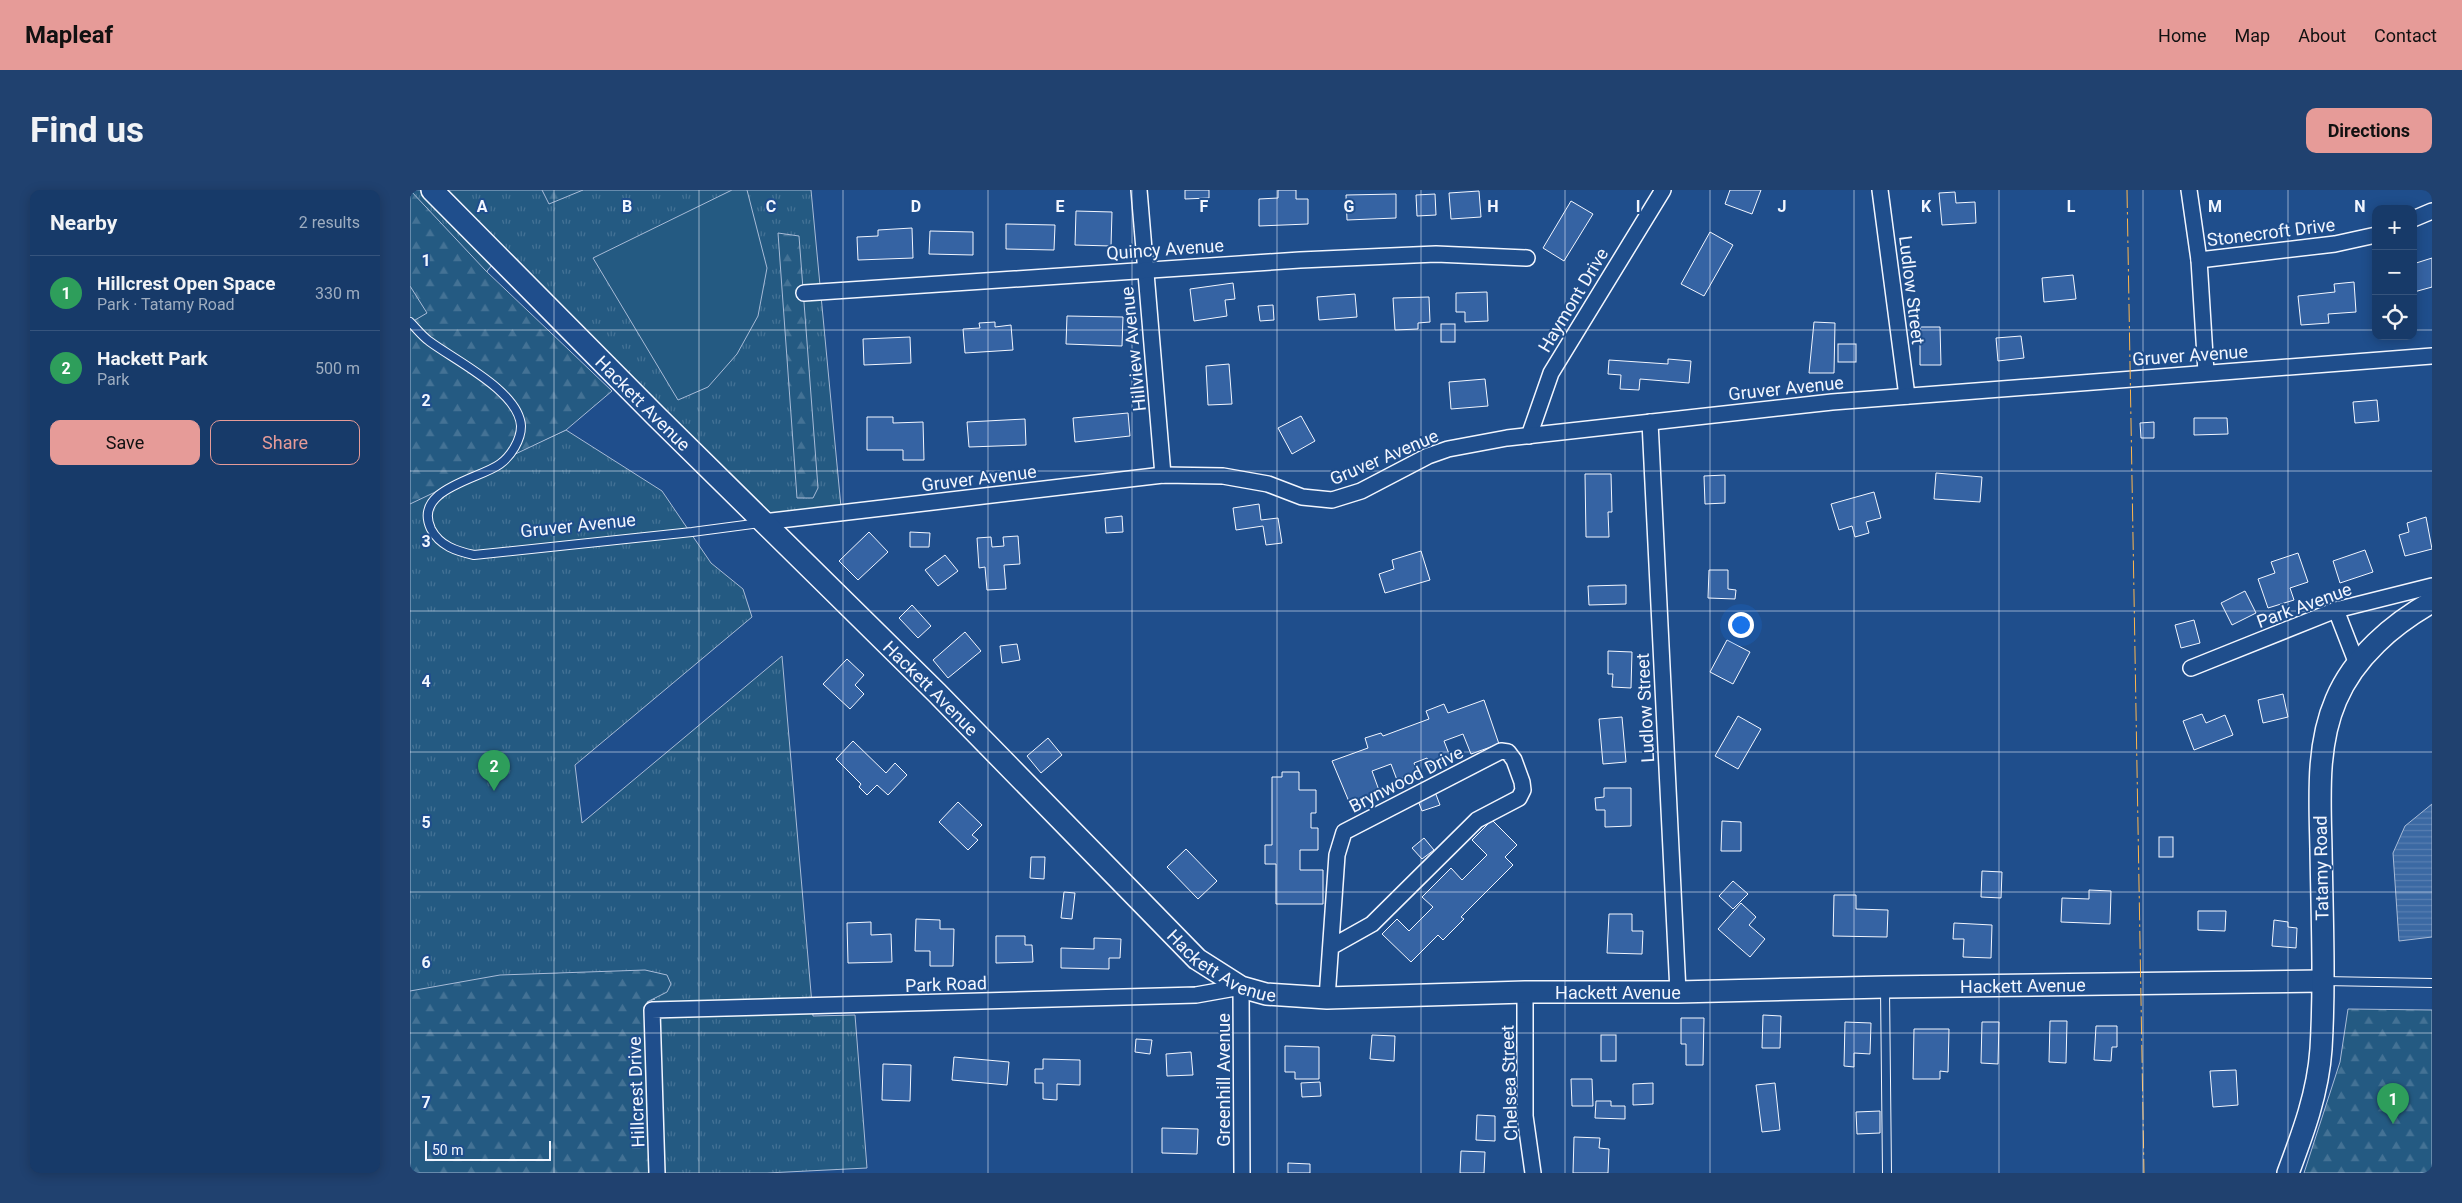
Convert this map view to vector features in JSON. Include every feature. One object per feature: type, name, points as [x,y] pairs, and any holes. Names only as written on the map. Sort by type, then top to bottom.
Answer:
[{"type":"main road","name":"Hackett Avenue","points":[[432,190],[763,522],[937,692],[1197,959],[1241,987],[1266,994],[1326,998],[1525,992],[1678,992],[1885,987],[2322,982]]},
{"type":"main road","name":"Tatamy Road","points":[[2288,1173],[2308,1117],[2318,1080],[2321,1049],[2320,780],[2328,723],[2345,681],[2357,664],[2406,617],[2432,602]]},
{"type":"street","name":"Hillview Avenue","points":[[1139,190],[1144,269],[1164,475]]},
{"type":"street","name":"Haymont Drive","points":[[1528,436],[1551,373],[1663,190]]},
{"type":"street","name":"Ludlow Street","points":[[1880,190],[1907,396]]},
{"type":"street","name":"Stonecroft Drive","points":[[2189,190],[2199,260],[2206,372]]},
{"type":"street","points":[[2417,217],[2432,211]]},
{"type":"street","name":"Stonecroft Drive","points":[[2199,260],[2335,244],[2372,236]]},
{"type":"street","name":"Quincy Avenue","points":[[804,293],[1144,269],[1436,254],[1527,258]]},
{"type":"street","name":"Gruver Avenue","points":[[763,522],[1164,475],[1232,477],[1268,484],[1302,496],[1332,500],[1360,491],[1428,456],[1448,449],[1528,436],[1907,396],[2432,356]]},
{"type":"street","name":"Ludlow Street","points":[[1650,422],[1678,992]]},
{"type":"street","name":"Park Avenue","points":[[2191,668],[2336,610],[2432,586]]},
{"type":"street","points":[[2336,610],[2357,664]]},
{"type":"street","name":"Brynwood Drive","points":[[1326,998],[1336,855],[1344,832],[1501,751],[1508,752],[1514,760],[1522,782],[1523,790],[1519,798],[1477,820],[1372,924],[1331,947]]},
{"type":"street","name":"Park Road","points":[[652,1010],[1196,995],[1241,987]]},
{"type":"street","name":"Greenhill Avenue","points":[[1241,987],[1242,1173]]},
{"type":"street","name":"Chelsea Street","points":[[1525,992],[1525,1116],[1533,1173]]},
{"type":"street","name":"Hillcrest Drive","points":[[652,1010],[657,1173]]},
{"type":"lane","name":"Gruver Avenue","points":[[410,322],[427,339],[509,400],[521,425],[519,441],[501,464],[484,473],[459,481],[432,503],[428,523],[435,536],[445,546],[474,555],[702,531],[763,522]]},
{"type":"lane","points":[[2322,982],[2432,983]]},
{"type":"lane","points":[[1885,987],[1887,1173]]},
{"type":"green space","points":[[410,190],[811,190],[841,507],[763,522],[499,257],[487,271],[524,449],[566,430],[662,491],[711,563],[743,589],[752,617],[575,765],[582,823],[782,656],[813,1016],[855,1015],[867,1168],[767,1173],[651,1173],[647,1002],[655,999],[410,1006]]},
{"type":"green space","points":[[410,190],[486,271],[612,391],[566,430],[410,504],[410,323],[427,313],[410,286]]},
{"type":"green space","points":[[542,190],[583,190],[549,204]]},
{"type":"green space","points":[[732,190],[747,190],[767,268],[758,316],[737,354],[708,387],[678,400],[593,258]]},
{"type":"green space","points":[[778,233],[799,236],[818,488],[813,498],[797,498]]},
{"type":"green space","points":[[645,970],[667,975],[671,984],[667,992],[647,1002],[651,1173],[410,1173],[410,991],[500,975]]},
{"type":"green space","points":[[2348,1009],[2432,1010],[2432,1173],[2304,1173],[2340,1062]]},
{"type":"shaded area","points":[[2432,804],[2432,937],[2399,941],[2393,853],[2405,826]]},
{"type":"building","points":[[1185,190],[1209,190],[1209,198],[1185,199]]},
{"type":"building","points":[[1278,190],[1296,190],[1296,199],[1308,199],[1308,224],[1259,226],[1259,199],[1278,198]]},
{"type":"building","points":[[1730,190],[1761,190],[1752,214],[1725,204]]},
{"type":"building","points":[[1479,191],[1481,217],[1451,219],[1449,193]]},
{"type":"building","points":[[1955,192],[1956,203],[1975,202],[1976,223],[1942,225],[1939,193]]},
{"type":"building","points":[[1396,194],[1396,218],[1347,220],[1346,195]]},
{"type":"building","points":[[1435,194],[1436,215],[1417,216],[1416,195]]},
{"type":"building","points":[[1571,201],[1593,214],[1564,261],[1543,248]]},
{"type":"building","points":[[1076,211],[1112,212],[1111,246],[1075,245]]},
{"type":"building","points":[[1006,224],[1055,225],[1054,250],[1006,249]]},
{"type":"building","points":[[912,228],[913,258],[858,260],[857,237],[878,236],[878,230]]},
{"type":"building","points":[[930,231],[973,232],[973,255],[929,254]]},
{"type":"building","points":[[1710,232],[1733,245],[1704,296],[1681,284]]},
{"type":"building","points":[[2432,258],[2432,287],[2417,291],[2417,263]]},
{"type":"building","points":[[2073,275],[2076,299],[2044,302],[2042,278]]},
{"type":"building","points":[[2354,282],[2356,312],[2328,314],[2329,323],[2301,325],[2298,296],[2335,292],[2334,284]]},
{"type":"building","points":[[1233,283],[1235,299],[1225,300],[1227,316],[1194,321],[1190,289]]},
{"type":"building","points":[[1487,292],[1488,321],[1465,322],[1465,312],[1456,312],[1456,293]]},
{"type":"building","points":[[1355,294],[1357,317],[1319,320],[1317,297]]},
{"type":"building","points":[[1429,297],[1430,322],[1418,323],[1418,329],[1395,330],[1393,298]]},
{"type":"building","points":[[1273,305],[1274,320],[1260,321],[1258,306]]},
{"type":"building","points":[[1067,316],[1123,317],[1122,346],[1066,344]]},
{"type":"building","points":[[995,322],[995,327],[1011,325],[1013,350],[965,353],[963,329],[980,328],[979,323]]},
{"type":"building","points":[[1814,322],[1835,323],[1834,373],[1809,373]]},
{"type":"building","points":[[1441,324],[1455,324],[1455,342],[1441,342]]},
{"type":"building","points":[[1920,327],[1940,327],[1941,365],[1920,365]]},
{"type":"building","points":[[2021,336],[2024,358],[1998,361],[1996,338]]},
{"type":"building","points":[[910,337],[911,363],[864,365],[863,339]]},
{"type":"building","points":[[1838,344],[1856,344],[1856,362],[1838,362]]},
{"type":"building","points":[[1668,359],[1691,361],[1689,383],[1640,379],[1639,390],[1620,389],[1621,375],[1608,374],[1609,360],[1668,364]]},
{"type":"building","points":[[1229,364],[1232,404],[1208,405],[1206,366]]},
{"type":"building","points":[[1485,379],[1488,406],[1451,409],[1449,382]]},
{"type":"building","points":[[2377,400],[2379,421],[2355,423],[2353,402]]},
{"type":"building","points":[[1128,413],[1130,436],[1075,442],[1073,418]]},
{"type":"building","points":[[1301,416],[1315,441],[1292,454],[1278,428]]},
{"type":"building","points":[[867,417],[893,417],[893,423],[923,422],[924,460],[903,460],[903,450],[867,450]]},
{"type":"building","points":[[2194,418],[2227,418],[2228,434],[2194,435]]},
{"type":"building","points":[[1025,419],[1026,445],[969,447],[967,422]]},
{"type":"building","points":[[2154,422],[2154,438],[2141,438],[2140,423]]},
{"type":"building","points":[[1936,473],[1982,477],[1980,502],[1934,499]]},
{"type":"building","points":[[1585,474],[1611,474],[1612,512],[1608,512],[1609,537],[1586,537]]},
{"type":"building","points":[[1725,475],[1725,503],[1705,504],[1704,476]]},
{"type":"building","points":[[1874,492],[1881,518],[1866,522],[1869,533],[1855,537],[1852,526],[1839,530],[1831,504]]},
{"type":"building","points":[[1259,504],[1261,520],[1278,518],[1282,543],[1266,545],[1263,526],[1236,530],[1233,508]]},
{"type":"building","points":[[1122,516],[1123,532],[1106,533],[1105,518]]},
{"type":"building","points":[[2426,517],[2432,549],[2405,556],[2399,535],[2409,532],[2407,523]]},
{"type":"building","points":[[869,532],[888,552],[858,580],[839,561]]},
{"type":"building","points":[[910,532],[930,533],[929,547],[910,547]]},
{"type":"building","points":[[1018,536],[1020,564],[1004,565],[1006,589],[987,590],[985,567],[979,568],[977,538],[991,537],[992,547],[1004,546],[1003,537]]},
{"type":"building","points":[[2365,550],[2373,572],[2340,583],[2333,561]]},
{"type":"building","points":[[1421,551],[1430,580],[1385,593],[1379,574],[1394,569],[1392,560]]},
{"type":"building","points":[[2298,553],[2308,582],[2290,588],[2294,600],[2268,608],[2258,579],[2275,573],[2271,562]]},
{"type":"building","points":[[945,555],[958,571],[938,586],[925,570]]},
{"type":"building","points":[[1709,570],[1728,570],[1728,589],[1736,590],[1735,599],[1708,598]]},
{"type":"building","points":[[1626,585],[1626,604],[1589,605],[1588,586]]},
{"type":"building","points":[[2245,591],[2256,613],[2232,625],[2221,603]]},
{"type":"building","points":[[912,605],[931,626],[918,638],[899,618]]},
{"type":"building","points":[[2194,620],[2200,643],[2181,648],[2175,625]]},
{"type":"building","points":[[965,632],[981,651],[948,678],[933,660]]},
{"type":"building","points":[[1727,640],[1750,652],[1733,684],[1710,672]]},
{"type":"building","points":[[1017,644],[1020,660],[1002,663],[1000,646]]},
{"type":"building","points":[[1608,651],[1632,652],[1631,688],[1612,687],[1613,674],[1608,674]]},
{"type":"building","points":[[847,659],[864,675],[855,685],[864,694],[850,709],[823,684]]},
{"type":"building","points":[[2283,694],[2288,717],[2263,723],[2258,700]]},
{"type":"building","points":[[1484,700],[1499,744],[1471,754],[1463,734],[1444,741],[1451,759],[1430,766],[1427,758],[1414,763],[1418,773],[1397,780],[1391,764],[1372,771],[1380,793],[1350,804],[1332,761],[1368,748],[1365,738],[1381,733],[1383,736],[1429,719],[1426,711],[1444,704],[1448,713]]},
{"type":"building","points":[[2202,714],[2206,723],[2225,715],[2233,735],[2194,750],[2183,721]]},
{"type":"building","points":[[1738,716],[1761,729],[1738,769],[1715,756]]},
{"type":"building","points":[[1622,717],[1626,762],[1603,764],[1599,719]]},
{"type":"building","points":[[1048,738],[1062,755],[1041,773],[1027,756]]},
{"type":"building","points":[[853,741],[886,773],[895,763],[907,775],[888,795],[877,785],[867,795],[859,787],[861,784],[836,759]]},
{"type":"building","points":[[1282,772],[1299,772],[1299,790],[1316,790],[1316,813],[1311,813],[1311,828],[1318,828],[1318,850],[1300,850],[1300,870],[1323,870],[1323,904],[1276,904],[1276,864],[1265,864],[1265,845],[1272,845],[1272,777],[1282,777]]},
{"type":"building","points":[[1604,788],[1631,788],[1631,826],[1605,827],[1605,810],[1596,810],[1595,798],[1604,797]]},
{"type":"building","points":[[1435,792],[1440,805],[1422,811],[1417,798]]},
{"type":"building","points":[[958,802],[982,825],[972,835],[978,840],[968,850],[939,822]]},
{"type":"building","points":[[1492,820],[1517,845],[1505,857],[1513,865],[1461,917],[1464,919],[1443,940],[1438,935],[1411,962],[1382,934],[1397,919],[1409,931],[1433,907],[1422,897],[1451,868],[1462,880],[1487,855],[1472,840]]},
{"type":"building","points":[[1722,821],[1741,822],[1741,851],[1721,851]]},
{"type":"building","points":[[2159,837],[2173,837],[2173,857],[2159,857]]},
{"type":"building","points":[[1424,838],[1434,850],[1422,859],[1412,848]]},
{"type":"building","points":[[1186,849],[1217,881],[1198,899],[1167,867]]},
{"type":"building","points":[[1031,857],[1045,857],[1044,879],[1030,878]]},
{"type":"building","points":[[1982,871],[2002,872],[2001,898],[1981,897]]},
{"type":"building","points":[[1733,881],[1748,894],[1733,909],[1719,896]]},
{"type":"building","points":[[2089,890],[2111,891],[2110,924],[2061,922],[2062,898],[2089,899]]},
{"type":"building","points":[[1064,892],[1075,893],[1072,919],[1061,918]]},
{"type":"building","points":[[1834,895],[1856,895],[1856,909],[1888,910],[1887,937],[1833,936]]},
{"type":"building","points":[[1741,903],[1756,917],[1749,925],[1765,939],[1750,957],[1718,929]]},
{"type":"building","points":[[2198,911],[2226,911],[2225,931],[2198,930]]},
{"type":"building","points":[[1609,914],[1632,914],[1632,931],[1643,931],[1642,954],[1607,953]]},
{"type":"building","points":[[916,919],[940,920],[940,929],[954,929],[953,966],[930,966],[930,951],[915,951]]},
{"type":"building","points":[[2274,920],[2288,922],[2288,927],[2297,928],[2296,948],[2272,946]]},
{"type":"building","points":[[871,922],[871,935],[891,934],[892,962],[848,963],[847,923]]},
{"type":"building","points":[[1954,923],[1992,925],[1991,958],[1963,957],[1964,939],[1953,939]]},
{"type":"building","points":[[996,936],[1025,936],[1025,945],[1032,945],[1033,962],[996,963]]},
{"type":"building","points":[[1094,938],[1121,939],[1120,958],[1109,958],[1109,969],[1061,968],[1061,948],[1094,949]]},
{"type":"building","points":[[1763,1015],[1781,1016],[1780,1048],[1762,1048]]},
{"type":"building","points":[[1681,1018],[1704,1018],[1703,1065],[1686,1065],[1686,1044],[1681,1044]]},
{"type":"building","points":[[2050,1021],[2067,1021],[2066,1063],[2049,1062]]},
{"type":"building","points":[[1845,1022],[1871,1023],[1870,1054],[1854,1053],[1854,1067],[1844,1066]]},
{"type":"building","points":[[1982,1022],[1999,1022],[1998,1064],[1981,1063]]},
{"type":"building","points":[[2096,1026],[2117,1026],[2117,1047],[2112,1047],[2111,1061],[2094,1060]]},
{"type":"building","points":[[1914,1029],[1949,1029],[1948,1072],[1940,1071],[1940,1079],[1913,1079]]},
{"type":"building","points":[[1372,1035],[1395,1036],[1394,1061],[1370,1059]]},
{"type":"building","points":[[1601,1035],[1616,1035],[1616,1061],[1601,1061]]},
{"type":"building","points":[[1136,1039],[1152,1040],[1150,1054],[1135,1052]]},
{"type":"building","points":[[1285,1046],[1319,1047],[1319,1079],[1295,1079],[1295,1072],[1285,1072]]},
{"type":"building","points":[[1191,1052],[1193,1075],[1167,1076],[1166,1054]]},
{"type":"building","points":[[954,1057],[1009,1062],[1007,1085],[952,1080]]},
{"type":"building","points":[[1043,1059],[1080,1060],[1080,1085],[1057,1084],[1057,1100],[1043,1099],[1043,1083],[1035,1083],[1035,1069],[1043,1069]]},
{"type":"building","points":[[883,1064],[911,1065],[910,1101],[882,1100]]},
{"type":"building","points":[[2236,1070],[2238,1105],[2213,1107],[2210,1071]]},
{"type":"building","points":[[1571,1079],[1592,1079],[1593,1106],[1572,1106]]},
{"type":"building","points":[[1320,1082],[1321,1096],[1302,1097],[1301,1083]]},
{"type":"building","points":[[1653,1083],[1653,1104],[1633,1105],[1633,1084]]},
{"type":"building","points":[[1775,1083],[1780,1130],[1762,1132],[1756,1085]]},
{"type":"building","points":[[1596,1101],[1611,1101],[1611,1106],[1625,1106],[1625,1119],[1595,1118]]},
{"type":"building","points":[[1880,1111],[1880,1133],[1857,1134],[1856,1112]]},
{"type":"building","points":[[1477,1115],[1495,1116],[1495,1141],[1476,1140]]},
{"type":"building","points":[[1162,1128],[1198,1129],[1197,1154],[1162,1153]]},
{"type":"building","points":[[1574,1137],[1600,1138],[1599,1148],[1609,1149],[1608,1173],[1573,1173]]},
{"type":"building","points":[[1461,1151],[1485,1152],[1484,1173],[1460,1173]]},
{"type":"building","points":[[1288,1163],[1310,1164],[1310,1173],[1288,1173]]},
{"type":"power","points":[[2127,190],[2144,1173]]},
{"type":"place","name":"Hackett Park","points":[[494,791]]},
{"type":"place","name":"Hillcrest Open Space","points":[[2393,1124]]}]
